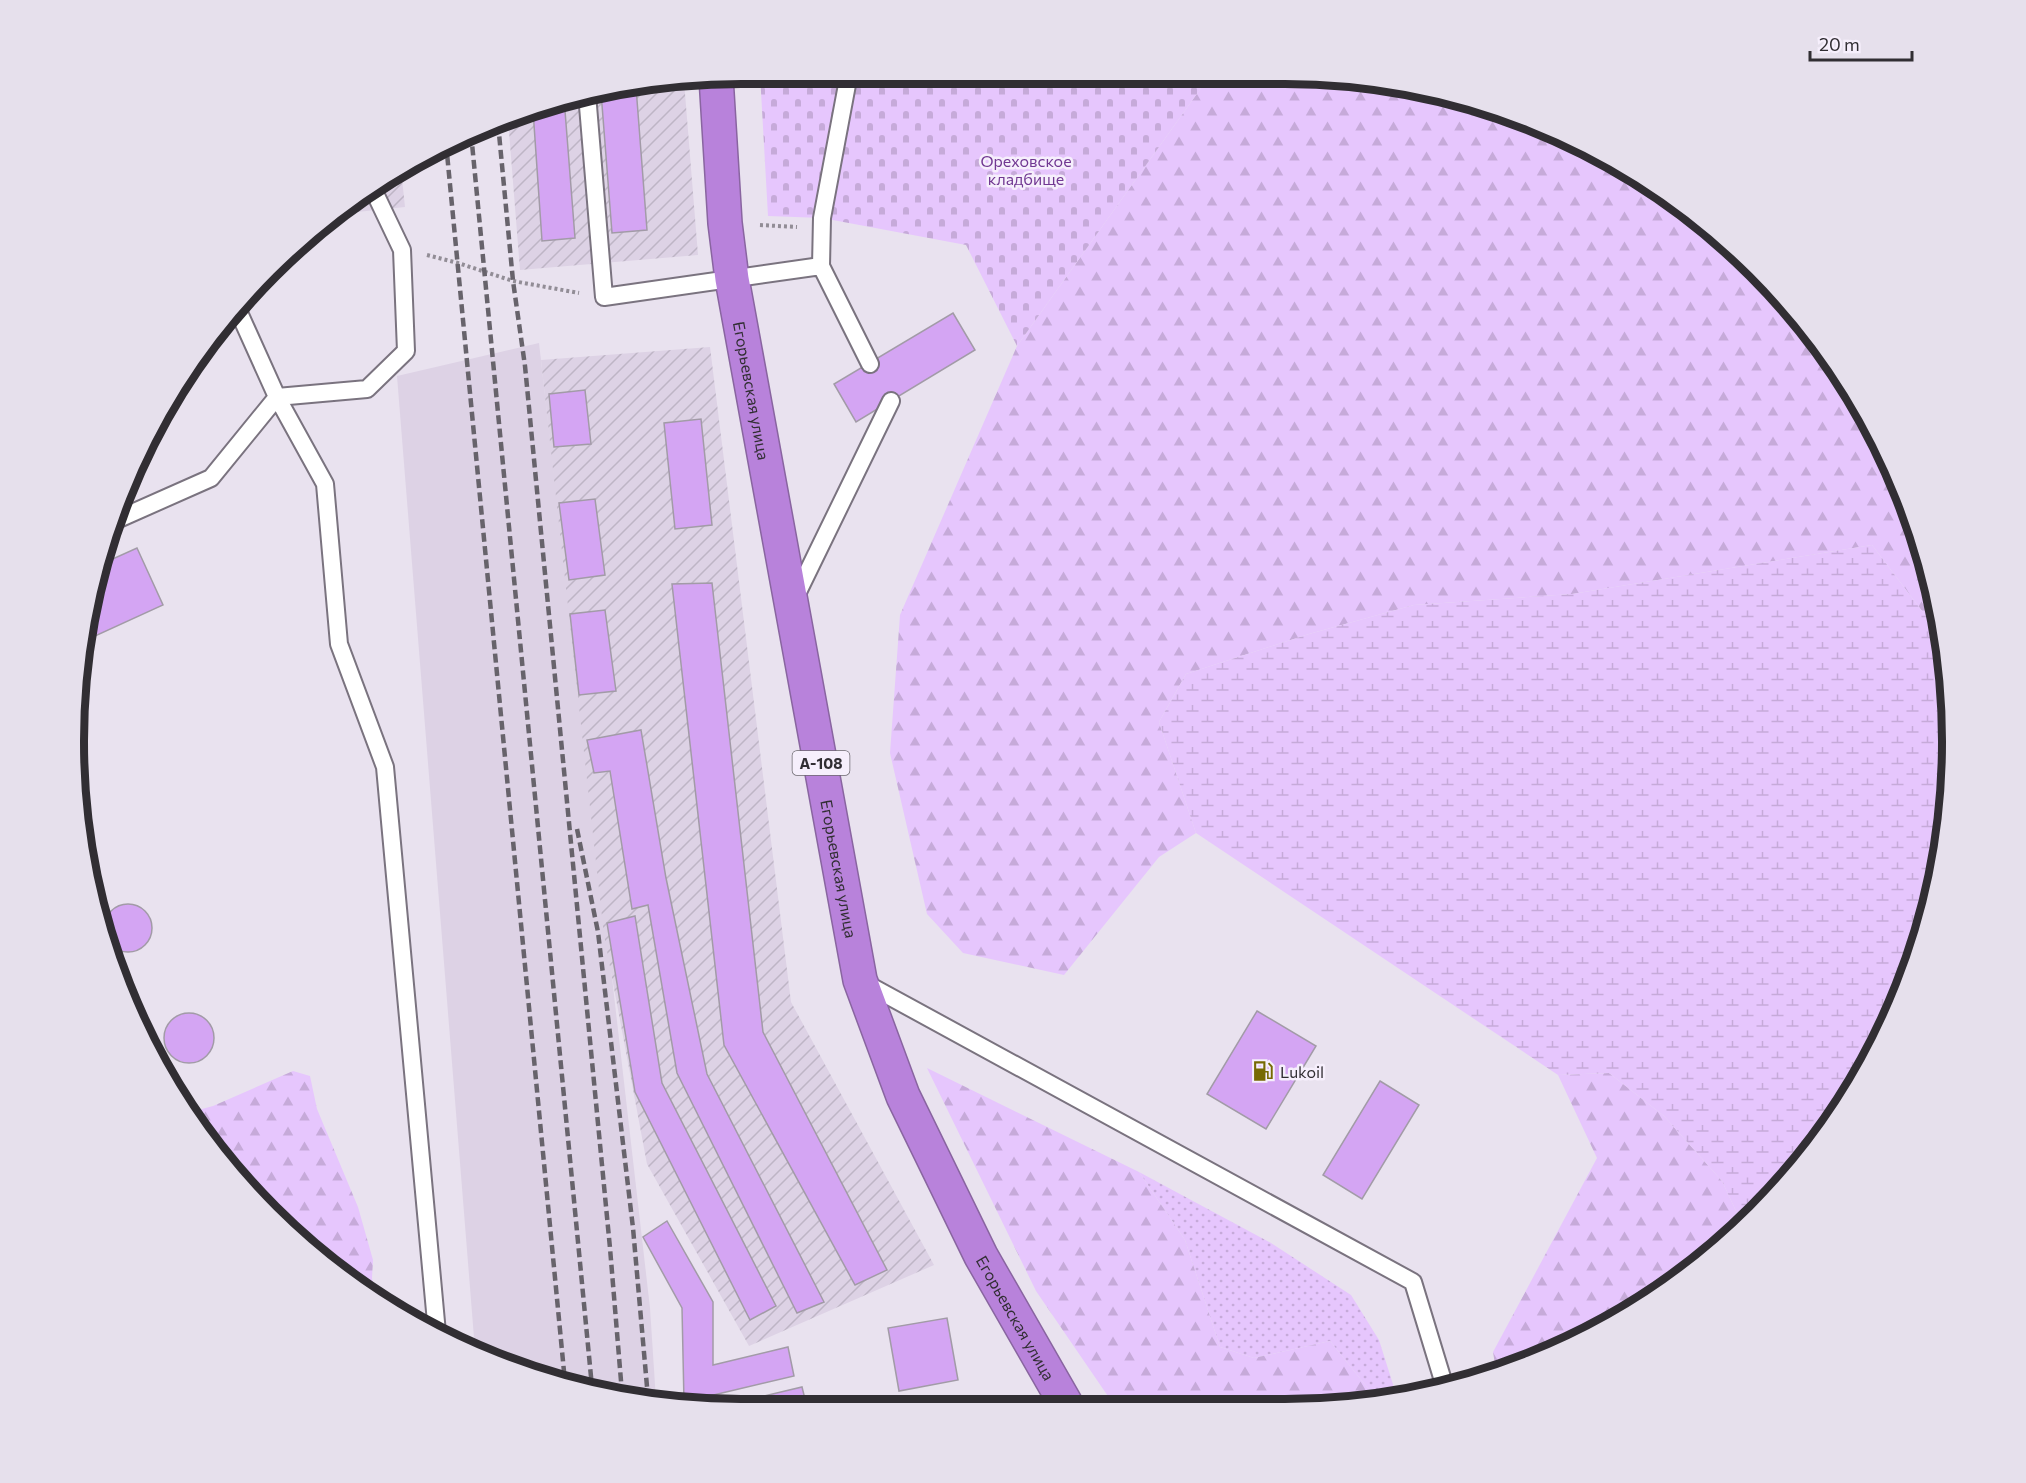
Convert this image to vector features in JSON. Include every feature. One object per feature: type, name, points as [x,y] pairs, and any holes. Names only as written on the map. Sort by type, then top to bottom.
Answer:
[{"type":"highway","name":"Егорьевская улица","points":[[716,85],[725,223],[732,279],[860,980],[908,1107],[981,1256],[1064,1399]]},
{"type":"lane","points":[[847,84],[822,218],[820,266],[870,364]]},
{"type":"lane","points":[[588,102],[604,297],[820,266]]},
{"type":"lane","points":[[124,517],[212,478],[277,397],[367,389],[406,351],[402,250],[376,195]]},
{"type":"lane","points":[[240,316],[277,397],[325,484],[339,644],[385,767],[436,1323]]},
{"type":"lane","points":[[792,604],[891,401]]},
{"type":"lane","points":[[860,980],[1413,1282],[1443,1380]]},
{"type":"path","points":[[402,250],[458,262],[513,281],[604,297]]},
{"type":"shaded area","points":[[684,87],[698,255],[520,270],[509,127],[571,106]]},
{"type":"shaded area","points":[[402,179],[405,207],[351,213]]},
{"type":"shaded area","points":[[539,343],[650,1308],[656,1393],[571,1377],[530,1364],[474,1342],[397,376]]},
{"type":"shaded area","points":[[710,347],[791,1002],[934,1265],[749,1346],[647,1164],[604,935],[541,360]]},
{"type":"green space","name":"Ореховское кладбище","points":[[761,84],[1204,84],[1017,346],[966,245],[822,218],[768,216]]},
{"type":"green space","points":[[1204,84],[1328,85],[1413,97],[1455,106],[1536,134],[1613,172],[1650,195],[1718,247],[1779,308],[1831,376],[1874,451],[1907,530],[1920,571],[1930,622],[1872,545],[1572,594],[1414,605],[1309,634],[1186,674],[1159,722],[1196,833],[1159,857],[1064,975],[963,953],[927,914],[890,753],[900,615],[1017,346]]},
{"type":"green space","points":[[1872,545],[1930,622],[1941,698],[1941,785],[1929,870],[1920,912],[1907,953],[1874,1032],[1831,1107],[1779,1175],[1738,1216],[1722,1181],[1664,1116],[1609,1073],[1558,1075],[1196,833],[1159,722],[1186,674],[1309,634],[1414,605],[1572,594]]},
{"type":"green space","points":[[927,1068],[1139,1172],[1185,1240],[1220,1347],[1254,1358],[1330,1341],[1372,1393],[1328,1398],[1110,1399],[1036,1291]]},
{"type":"green space","points":[[293,1071],[310,1076],[317,1109],[358,1207],[373,1260],[373,1286],[308,1236],[247,1175],[197,1110],[213,1106]]},
{"type":"green space","points":[[1609,1073],[1664,1116],[1722,1181],[1738,1216],[1685,1263],[1613,1311],[1536,1349],[1495,1364],[1493,1352],[1597,1158],[1558,1075]]},
{"type":"green space","points":[[1139,1172],[1271,1243],[1351,1295],[1379,1340],[1394,1389],[1372,1393],[1330,1341],[1254,1358],[1220,1347],[1185,1240]]},
{"type":"building","points":[[636,93],[647,230],[612,233],[602,99]]},
{"type":"building","points":[[565,108],[575,238],[542,241],[534,118]]},
{"type":"building","points":[[953,313],[975,350],[856,422],[834,384]]},
{"type":"building","points":[[585,390],[591,444],[554,447],[549,394]]},
{"type":"building","points":[[701,419],[712,525],[675,529],[664,423]]},
{"type":"building","points":[[595,499],[605,575],[569,580],[559,503]]},
{"type":"building","points":[[137,548],[163,605],[93,637],[97,613],[109,560]]},
{"type":"building","points":[[712,583],[763,1032],[887,1270],[855,1285],[724,1045],[672,584]]},
{"type":"building","points":[[605,610],[616,691],[579,695],[570,614]]},
{"type":"building","points":[[641,730],[666,878],[707,1074],[824,1302],[797,1313],[677,1073],[648,905],[632,909],[610,771],[594,773],[587,740]]},
{"type":"building","points":[[123,904],[133,904],[148,914],[152,923],[152,933],[142,948],[133,952],[123,952],[118,950],[107,916],[114,908]]},
{"type":"building","points":[[635,916],[662,1083],[776,1306],[750,1320],[635,1092],[607,923]]},
{"type":"building","points":[[1257,1011],[1316,1046],[1266,1129],[1207,1094]]},
{"type":"building","points":[[189,1013],[207,1020],[214,1038],[207,1056],[189,1063],[171,1056],[164,1038],[171,1020]]},
{"type":"building","points":[[1380,1081],[1419,1105],[1362,1199],[1323,1175]]},
{"type":"building","points":[[667,1221],[713,1302],[713,1365],[788,1347],[794,1376],[701,1398],[684,1396],[682,1308],[643,1237]]},
{"type":"building","points":[[947,1318],[958,1380],[899,1391],[888,1328]]},
{"type":"building","points":[[802,1387],[805,1399],[751,1399]]},
{"type":"railway","points":[[499,131],[513,281],[525,366],[622,1387]]},
{"type":"railway","points":[[472,142],[591,1381]]},
{"type":"railway","points":[[447,154],[564,1375]]},
{"type":"railway","points":[[577,829],[598,932],[633,1228],[647,1392]]},
{"type":"place","name":"Lukoil","points":[[1263,1071]]}]
